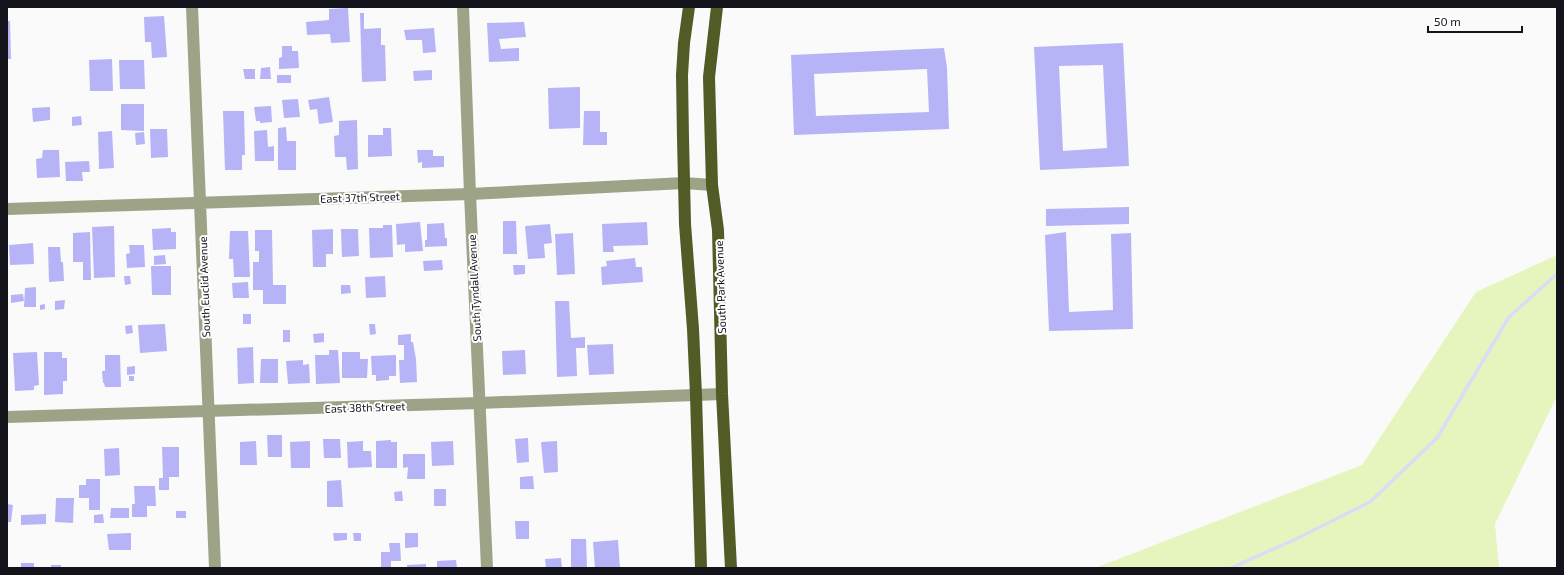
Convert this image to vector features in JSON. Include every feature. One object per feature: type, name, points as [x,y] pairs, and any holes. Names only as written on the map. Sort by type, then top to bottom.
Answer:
[{"type":"main road","points":[[689,7],[684,43],[682,79],[684,183],[685,224],[693,329],[696,395],[701,568]]},
{"type":"main road","name":"South Park Avenue","points":[[717,7],[709,77],[712,185],[718,230],[722,394],[731,568]]},
{"type":"street","name":"South Euclid Avenue","points":[[192,7],[215,568]]},
{"type":"street","name":"South Tyndall Avenue","points":[[464,7],[470,194],[487,568]]},
{"type":"street","name":"East 37th Street","points":[[7,209],[470,194],[684,183],[712,185]]},
{"type":"street","name":"East 38th Street","points":[[7,417],[480,403],[722,394]]},
{"type":"green space","points":[[1557,255],[1557,396],[1495,524],[1499,568],[1095,568],[1362,465],[1476,292]]},
{"type":"building","points":[[348,8],[350,42],[331,43],[330,34],[307,35],[306,22],[329,20],[329,9]]},
{"type":"building","points":[[360,13],[364,13],[364,29],[381,28],[381,45],[385,45],[386,81],[362,82]]},
{"type":"building","points":[[164,16],[167,57],[152,58],[151,42],[145,42],[144,17]]},
{"type":"building","points":[[7,21],[10,21],[11,59],[7,59]]},
{"type":"building","points":[[524,22],[526,37],[499,39],[501,49],[519,48],[519,61],[489,62],[487,23]]},
{"type":"building","points":[[434,28],[436,52],[423,53],[422,40],[406,40],[404,30]]},
{"type":"building","points":[[1123,43],[1129,166],[1040,170],[1034,47]],"holes":[[[1103,65],[1107,148],[1063,151],[1059,66]]]},
{"type":"building","points":[[282,46],[292,46],[292,51],[298,51],[299,68],[279,69],[279,58],[282,57]]},
{"type":"building","points":[[944,48],[947,68],[949,129],[794,135],[791,55]],"holes":[[[927,69],[929,112],[816,116],[814,74]]]},
{"type":"building","points":[[112,59],[113,91],[90,91],[89,60]]},
{"type":"building","points":[[119,60],[144,60],[145,89],[120,89]]},
{"type":"building","points":[[270,67],[271,79],[260,79],[261,68]]},
{"type":"building","points":[[243,69],[255,69],[255,79],[245,79]]},
{"type":"building","points":[[432,70],[432,80],[414,81],[413,71]]},
{"type":"building","points":[[277,75],[291,75],[291,83],[277,83]]},
{"type":"building","points":[[580,87],[580,128],[549,129],[548,88]]},
{"type":"building","points":[[329,97],[333,122],[319,124],[317,109],[310,110],[308,100]]},
{"type":"building","points":[[298,99],[300,117],[284,118],[282,100]]},
{"type":"building","points":[[121,104],[144,104],[144,131],[121,130]]},
{"type":"building","points":[[271,106],[272,122],[260,123],[260,121],[256,121],[254,107]]},
{"type":"building","points":[[50,107],[50,120],[33,122],[32,108]]},
{"type":"building","points":[[223,111],[244,111],[245,155],[242,155],[242,170],[225,170]]},
{"type":"building","points":[[584,111],[600,111],[600,132],[607,132],[607,145],[583,145]]},
{"type":"building","points":[[81,116],[82,125],[72,126],[72,117]]},
{"type":"building","points":[[357,120],[358,169],[347,170],[346,157],[335,157],[334,136],[339,135],[339,121]]},
{"type":"building","points":[[286,127],[287,141],[296,141],[296,170],[278,170],[278,128]]},
{"type":"building","points":[[383,128],[391,128],[392,156],[368,157],[368,135],[383,135]]},
{"type":"building","points":[[150,129],[167,129],[168,157],[151,158]]},
{"type":"building","points":[[267,130],[268,147],[274,146],[274,161],[255,161],[254,131]]},
{"type":"building","points":[[112,131],[114,168],[99,169],[98,132]]},
{"type":"building","points":[[144,132],[145,144],[136,145],[135,133]]},
{"type":"building","points":[[43,150],[59,150],[60,177],[37,178],[36,159],[42,158]]},
{"type":"building","points":[[417,150],[433,150],[433,156],[444,156],[444,167],[422,168],[422,162],[418,163]]},
{"type":"building","points":[[89,161],[90,172],[82,172],[83,181],[66,181],[65,162]]},
{"type":"building","points":[[1129,207],[1129,224],[1046,226],[1046,209]]},
{"type":"building","points":[[503,221],[516,221],[517,254],[503,254]]},
{"type":"building","points":[[420,222],[423,251],[405,252],[405,244],[397,245],[396,224]]},
{"type":"building","points":[[647,222],[648,245],[613,246],[614,252],[603,252],[602,224]]},
{"type":"building","points":[[444,223],[447,246],[425,247],[425,240],[427,240],[427,224]]},
{"type":"building","points":[[550,224],[552,243],[544,244],[545,258],[528,259],[525,226]]},
{"type":"building","points":[[383,225],[392,225],[393,257],[370,258],[369,228],[383,228]]},
{"type":"building","points":[[114,226],[115,277],[94,278],[92,227]]},
{"type":"building","points":[[171,228],[171,232],[176,232],[176,249],[153,250],[152,229]]},
{"type":"building","points":[[333,229],[333,254],[326,254],[326,267],[313,267],[312,230]]},
{"type":"building","points":[[341,229],[358,229],[359,256],[342,257]]},
{"type":"building","points":[[255,230],[272,230],[273,285],[286,285],[286,304],[263,304],[263,290],[253,290],[253,262],[259,262],[259,251],[255,251]]},
{"type":"building","points":[[230,231],[248,231],[250,277],[234,277],[233,259],[229,259]]},
{"type":"building","points":[[90,232],[91,280],[83,280],[83,262],[73,262],[73,233]]},
{"type":"building","points":[[1066,232],[1069,312],[1113,310],[1111,234],[1131,233],[1133,329],[1049,331],[1045,235]]},
{"type":"building","points":[[573,233],[575,274],[557,275],[555,234]]},
{"type":"building","points":[[33,243],[34,264],[10,265],[9,245]]},
{"type":"building","points":[[129,245],[144,245],[145,267],[127,268],[126,254],[130,253]]},
{"type":"building","points":[[48,247],[60,247],[61,262],[63,262],[64,281],[49,282]]},
{"type":"building","points":[[165,255],[166,264],[154,265],[154,256]]},
{"type":"building","points":[[635,258],[636,267],[642,267],[643,282],[602,285],[601,267],[607,266],[606,261]]},
{"type":"building","points":[[442,260],[443,270],[424,271],[423,261]]},
{"type":"building","points":[[513,265],[525,265],[525,274],[514,275]]},
{"type":"building","points":[[151,266],[171,266],[171,295],[152,295]]},
{"type":"building","points":[[124,276],[130,276],[131,284],[125,285]]},
{"type":"building","points":[[385,276],[386,297],[366,298],[365,277]]},
{"type":"building","points":[[248,282],[249,298],[233,298],[232,283]]},
{"type":"building","points":[[341,285],[350,285],[351,293],[341,294]]},
{"type":"building","points":[[36,287],[36,307],[24,307],[25,288]]},
{"type":"building","points":[[23,294],[24,301],[11,303],[11,295]]},
{"type":"building","points":[[65,300],[64,309],[55,310],[55,301]]},
{"type":"building","points":[[555,301],[569,301],[571,338],[585,337],[585,348],[576,348],[577,376],[557,377]]},
{"type":"building","points":[[45,304],[45,309],[40,310],[40,305]]},
{"type":"building","points":[[243,314],[251,314],[251,324],[243,324]]},
{"type":"building","points":[[165,324],[167,351],[140,353],[138,325]]},
{"type":"building","points":[[369,324],[375,324],[376,334],[370,335]]},
{"type":"building","points":[[132,325],[133,333],[126,334],[125,326]]},
{"type":"building","points":[[283,330],[290,330],[290,342],[283,342]]},
{"type":"building","points":[[324,333],[324,342],[314,343],[313,334]]},
{"type":"building","points":[[411,334],[411,342],[413,342],[416,359],[417,382],[400,383],[399,360],[404,360],[404,345],[398,345],[398,335]]},
{"type":"building","points":[[613,344],[614,374],[589,375],[587,345]]},
{"type":"building","points":[[253,347],[254,383],[238,384],[237,348]]},
{"type":"building","points":[[329,350],[338,350],[340,383],[316,384],[315,355],[329,355]]},
{"type":"building","points":[[525,350],[526,374],[503,375],[502,351]]},
{"type":"building","points":[[37,352],[39,385],[34,386],[34,390],[15,391],[13,353]]},
{"type":"building","points":[[44,352],[62,352],[62,358],[67,358],[67,381],[63,381],[63,394],[44,395]]},
{"type":"building","points":[[342,352],[360,352],[360,359],[368,359],[367,378],[342,378]]},
{"type":"building","points":[[105,355],[120,355],[121,387],[105,387],[103,383],[102,371],[105,371]]},
{"type":"building","points":[[396,355],[396,376],[389,376],[389,380],[376,381],[376,375],[372,375],[371,356]]},
{"type":"building","points":[[261,359],[278,359],[278,383],[260,383]]},
{"type":"building","points":[[303,360],[303,365],[309,364],[310,383],[288,384],[286,361]]},
{"type":"building","points":[[135,366],[135,374],[127,375],[127,367]]},
{"type":"building","points":[[129,376],[134,376],[134,381],[129,381]]},
{"type":"building","points":[[267,435],[282,435],[282,457],[268,457]]},
{"type":"building","points":[[528,438],[529,462],[517,463],[515,439]]},
{"type":"building","points":[[323,439],[340,439],[341,458],[324,458]]},
{"type":"building","points":[[391,440],[391,442],[397,442],[397,468],[376,468],[376,441]]},
{"type":"building","points":[[256,441],[257,465],[240,465],[240,442]]},
{"type":"building","points":[[310,441],[310,468],[291,468],[290,442]]},
{"type":"building","points":[[363,441],[363,451],[371,451],[372,467],[348,468],[347,442]]},
{"type":"building","points":[[453,441],[454,465],[432,466],[431,442]]},
{"type":"building","points":[[557,441],[558,472],[544,473],[541,442]]},
{"type":"building","points":[[162,447],[179,447],[179,477],[169,477],[169,490],[159,490],[159,478],[163,478]]},
{"type":"building","points":[[119,448],[120,475],[105,476],[104,449]]},
{"type":"building","points":[[403,454],[425,454],[425,479],[407,479],[408,467],[403,468]]},
{"type":"building","points":[[533,476],[534,489],[520,489],[520,477]]},
{"type":"building","points":[[86,479],[100,479],[100,510],[89,510],[89,498],[79,498],[79,485],[86,485]]},
{"type":"building","points":[[341,480],[343,507],[327,507],[327,481]]},
{"type":"building","points":[[134,486],[155,486],[156,506],[147,506],[147,517],[132,517],[132,504],[135,504]]},
{"type":"building","points":[[434,489],[446,489],[446,506],[434,506]]},
{"type":"building","points":[[402,491],[403,501],[395,501],[394,492]]},
{"type":"building","points":[[56,498],[74,498],[73,523],[55,522]]},
{"type":"building","points":[[7,504],[13,505],[11,522],[7,522]]},
{"type":"building","points":[[111,508],[129,508],[129,518],[110,518]]},
{"type":"building","points":[[176,511],[186,511],[186,518],[176,518]]},
{"type":"building","points":[[46,514],[46,524],[21,525],[21,515]]},
{"type":"building","points":[[103,514],[104,523],[94,523],[94,515]]},
{"type":"building","points":[[515,521],[529,521],[529,539],[516,539]]},
{"type":"building","points":[[131,533],[131,550],[109,550],[107,534]]},
{"type":"building","points":[[333,533],[347,533],[347,540],[334,541]]},
{"type":"building","points":[[353,533],[361,533],[361,541],[354,541]]},
{"type":"building","points":[[405,533],[418,533],[418,547],[405,548]]},
{"type":"building","points":[[571,539],[586,539],[587,568],[571,568]]},
{"type":"building","points":[[618,540],[620,568],[595,568],[593,542]]},
{"type":"building","points":[[389,543],[400,543],[401,561],[391,561],[391,568],[381,568],[381,552],[390,552]]},
{"type":"building","points":[[561,558],[562,568],[546,568],[545,559]]},
{"type":"building","points":[[456,560],[457,568],[437,568],[437,561]]},
{"type":"building","points":[[21,563],[34,563],[34,568],[21,568]]},
{"type":"building","points":[[426,564],[426,568],[407,568],[407,565]]},
{"type":"building","points":[[51,565],[61,565],[61,568],[51,568]]},
{"type":"waterway","points":[[1231,568],[1296,539],[1370,502],[1437,438],[1509,317],[1557,274]]}]
